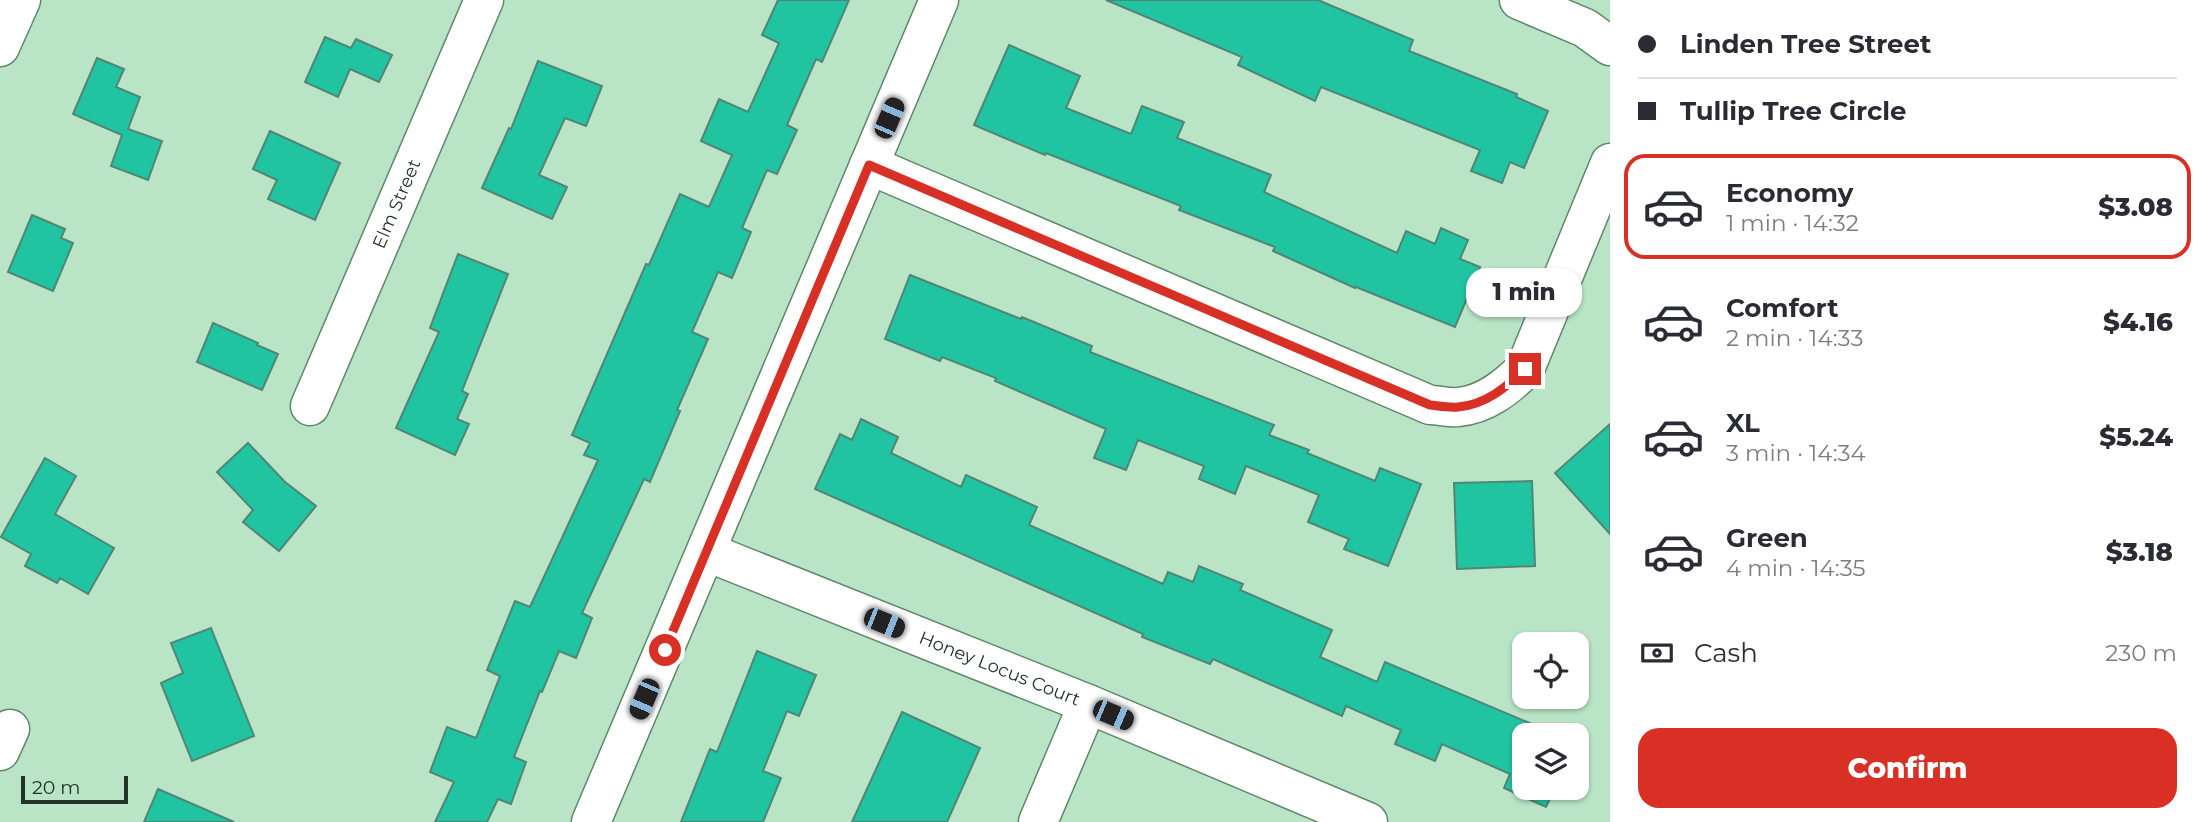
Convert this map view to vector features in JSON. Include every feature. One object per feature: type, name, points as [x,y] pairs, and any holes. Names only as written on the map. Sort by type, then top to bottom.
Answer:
[{"type":"street","points":[[0,47],[21,0]]},
{"type":"street","name":"Elm Street","points":[[310,406],[484,0]]},
{"type":"street","points":[[591,822],[939,0]]},
{"type":"street","points":[[1519,0],[1585,28],[1610,46]]},
{"type":"street","points":[[869,165],[1430,405],[1459,407],[1483,400],[1506,388],[1525,369],[1610,163]]},
{"type":"street","name":"Honey Locus Court","points":[[707,552],[1088,704],[1368,822]]},
{"type":"street","points":[[1038,822],[1088,704]]},
{"type":"building","points":[[778,0],[849,0],[822,62],[816,59],[787,125],[797,130],[777,174],[767,170],[742,228],[751,232],[732,278],[718,272],[692,332],[708,339],[650,482],[644,479],[582,613],[592,618],[576,658],[559,651],[542,692],[540,691],[514,757],[526,762],[511,804],[498,799],[487,822],[435,822],[454,782],[430,772],[447,727],[476,738],[500,676],[487,670],[515,601],[530,607],[598,460],[584,455],[590,443],[572,435],[646,264],[649,265],[680,194],[709,207],[732,155],[701,141],[719,99],[748,112],[779,43],[762,35]]},
{"type":"building","points":[[1106,0],[1318,0],[1413,40],[1409,51],[1517,94],[1516,97],[1548,111],[1524,168],[1510,162],[1502,183],[1471,171],[1480,150],[1321,87],[1315,101],[1238,65],[1242,57]]},
{"type":"building","points":[[325,37],[351,48],[356,39],[392,55],[379,82],[350,69],[338,97],[305,82]]},
{"type":"building","points":[[1009,45],[1080,76],[1066,108],[1131,134],[1142,106],[1184,122],[1177,138],[1271,175],[1264,192],[1397,253],[1406,231],[1435,244],[1441,228],[1468,240],[1460,259],[1480,267],[1455,327],[1355,288],[1273,251],[1275,247],[1179,210],[1181,206],[974,125]]},
{"type":"building","points":[[97,58],[124,69],[116,87],[140,97],[128,129],[162,141],[148,180],[111,166],[122,135],[73,114]]},
{"type":"building","points":[[538,61],[602,86],[586,126],[565,118],[539,175],[567,187],[552,219],[482,188],[509,128],[511,129]]},
{"type":"building","points":[[270,131],[340,163],[315,220],[268,199],[277,180],[253,169]]},
{"type":"building","points":[[32,215],[65,229],[61,238],[73,243],[53,291],[8,272]]},
{"type":"building","points":[[458,254],[508,274],[462,391],[468,394],[457,419],[469,424],[455,455],[396,428],[439,332],[430,328]]},
{"type":"building","points":[[910,275],[1021,319],[1022,317],[1092,346],[1090,352],[1274,425],[1269,435],[1309,450],[1307,453],[1375,481],[1380,468],[1421,484],[1388,566],[1344,549],[1349,539],[1308,522],[1319,495],[1246,466],[1235,494],[1199,479],[1204,466],[1138,440],[1126,470],[1094,458],[1106,429],[995,381],[996,378],[942,357],[940,361],[885,339]]},
{"type":"building","points":[[213,323],[278,354],[262,390],[197,362]]},
{"type":"building","points":[[861,419],[898,437],[891,453],[961,487],[966,475],[1037,507],[1029,525],[1163,584],[1168,572],[1193,582],[1199,566],[1243,584],[1240,590],[1332,630],[1320,657],[1377,682],[1385,662],[1530,723],[1512,723],[1512,792],[1504,788],[1510,774],[1442,744],[1435,761],[1395,744],[1401,730],[1346,706],[1342,716],[1213,659],[1210,664],[1142,637],[1143,634],[815,489],[840,434],[852,440]]},
{"type":"building","points":[[1610,424],[1610,534],[1555,473]]},
{"type":"building","points":[[248,443],[285,482],[316,506],[279,551],[243,522],[253,510],[217,472]]},
{"type":"building","points":[[45,458],[76,476],[55,514],[114,548],[88,594],[60,578],[57,583],[25,566],[31,554],[1,537]]},
{"type":"building","points":[[1532,481],[1535,566],[1457,569],[1454,483]]},
{"type":"building","points":[[211,628],[254,736],[192,761],[161,683],[183,673],[171,643]]},
{"type":"building","points":[[757,651],[816,675],[799,716],[787,711],[763,771],[781,778],[763,822],[681,822],[710,749],[717,752]]},
{"type":"building","points":[[902,712],[980,748],[947,822],[852,822]]},
{"type":"building","points":[[158,789],[234,822],[144,822]]},
{"type":"building","points":[[1531,800],[1549,800],[1546,807]]},
{"type":"route","points":[[665,650],[869,165],[1430,405],[1459,407],[1483,400],[1506,388],[1525,369]]}]
